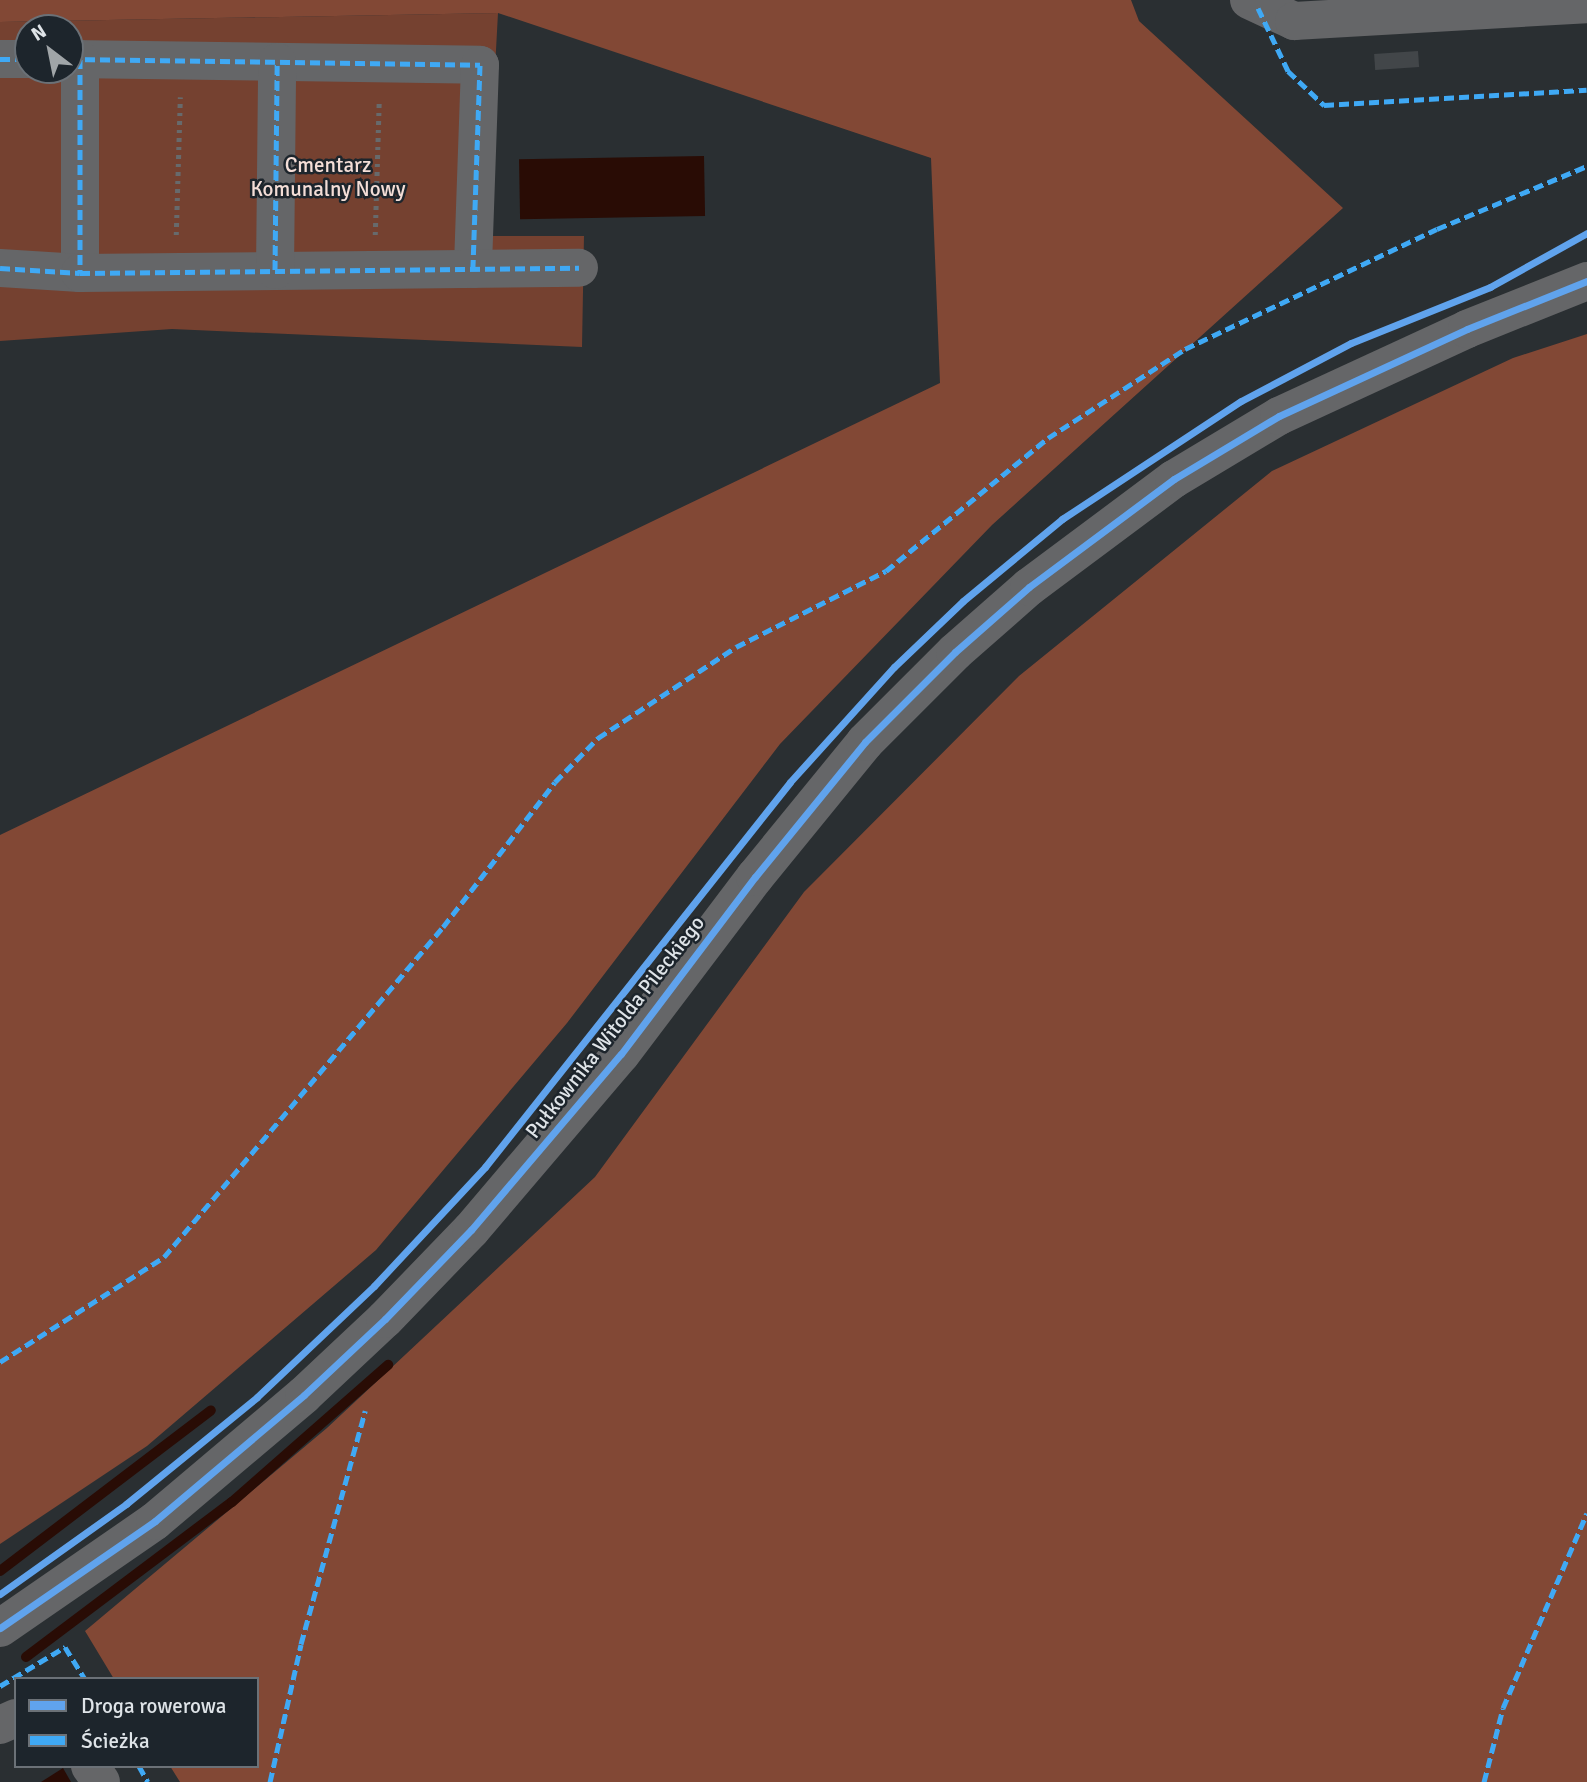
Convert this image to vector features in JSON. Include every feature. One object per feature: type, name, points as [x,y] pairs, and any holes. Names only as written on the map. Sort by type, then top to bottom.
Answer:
[{"type":"street","points":[[1249,0],[1294,21],[1587,4]]},
{"type":"street","points":[[84,59],[480,65],[473,269]]},
{"type":"street","points":[[275,270],[277,62]]},
{"type":"street","points":[[76,84],[80,273]]},
{"type":"street","points":[[0,268],[80,273],[579,268]]},
{"type":"street","name":"Pułkownika Witolda Pileckiego","points":[[0,1628],[155,1521],[304,1395],[385,1319],[471,1230],[621,1054],[755,877],[865,742],[955,652],[1029,587],[1174,479],[1279,416],[1467,329],[1587,281]]},
{"type":"path","points":[[175,271],[181,62]]},
{"type":"path","points":[[375,271],[380,63]]},
{"type":"green space","name":"Cmentarz Komunalny Nowy","points":[[498,13],[486,236],[584,236],[582,347],[172,329],[0,341],[0,22],[14,22],[14,84],[84,84],[84,20]]},
{"type":"shaded area","points":[[0,0],[1131,0],[1139,21],[1343,208],[992,525],[780,744],[567,1023],[376,1250],[147,1446],[0,1544],[0,835],[940,383],[931,158],[498,13],[84,20],[84,14],[14,14],[14,22],[0,22]]},
{"type":"shaded area","points":[[704,156],[705,216],[520,219],[519,159]]},
{"type":"shaded area","points":[[1587,334],[1587,1782],[180,1782],[171,1768],[259,1768],[259,1677],[113,1677],[85,1631],[327,1428],[595,1177],[804,892],[1019,676],[1272,471],[1513,358]]},
{"type":"shaded area","points":[[63,1768],[71,1782],[41,1782]]},
{"type":"building","points":[[1418,51],[1419,67],[1375,70],[1374,54]]},
{"type":"waterway","points":[[26,1657],[232,1502],[388,1365]]},
{"type":"waterway","points":[[0,1571],[211,1410]]},
{"type":"marked path","points":[[1258,8],[1288,71],[1324,105],[1587,90]]},
{"type":"marked path","points":[[0,59],[14,59]]},
{"type":"marked path","points":[[84,59],[480,65],[473,269]]},
{"type":"marked path","points":[[275,270],[277,62]]},
{"type":"marked path","points":[[80,84],[80,273]]},
{"type":"marked path","points":[[0,1362],[164,1257],[443,927],[555,782],[598,738],[736,647],[886,571],[1048,438],[1185,349],[1437,229],[1587,166]]},
{"type":"marked path","points":[[0,268],[80,273],[579,268]]},
{"type":"marked path","points":[[270,1782],[301,1644],[365,1411]]},
{"type":"marked path","points":[[1484,1782],[1503,1708],[1587,1513]]},
{"type":"marked path","points":[[15,1677],[65,1647],[84,1677]]},
{"type":"marked path","points":[[0,1686],[14,1678]]},
{"type":"marked path","points":[[140,1768],[148,1782]]},
{"type":"cycle path","points":[[0,1594],[126,1504],[257,1397],[374,1286],[485,1167],[790,782],[894,667],[963,601],[1062,519],[1241,401],[1351,343],[1490,287],[1587,233]]},
{"type":"cycle path","points":[[0,1628],[155,1521],[304,1395],[385,1319],[471,1230],[621,1054],[755,877],[865,742],[955,652],[1029,587],[1174,479],[1279,416],[1467,329],[1587,281]]}]
